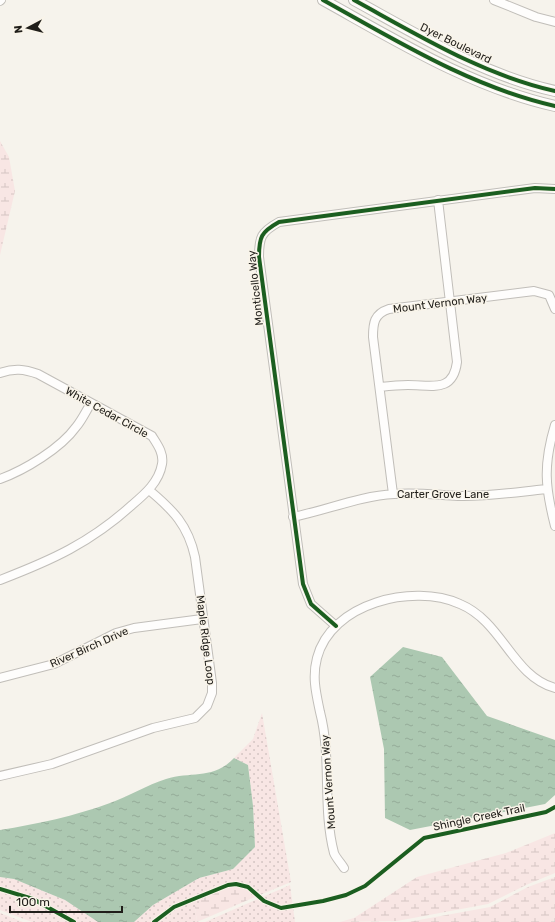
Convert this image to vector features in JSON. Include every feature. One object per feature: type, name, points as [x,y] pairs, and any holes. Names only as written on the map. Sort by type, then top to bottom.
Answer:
[{"type":"main road","points":[[323,0],[403,44],[466,76],[510,94],[555,106]]},
{"type":"main road","name":"Dyer Boulevard","points":[[354,0],[451,53],[473,63],[517,80],[555,91]]},
{"type":"street","points":[[494,0],[536,17],[555,22]]},
{"type":"street","name":"Monticello Way","points":[[336,626],[311,604],[305,593],[259,257],[259,242],[266,229],[279,222],[535,188],[555,189]]},
{"type":"street","points":[[380,387],[409,385],[434,387],[449,381],[456,373],[457,362],[438,200]]},
{"type":"street","name":"Mount Vernon Way","points":[[393,494],[373,337],[373,324],[376,316],[381,311],[389,309],[534,291],[549,295],[555,309]]},
{"type":"street","name":"White Cedar Circle","points":[[0,373],[8,370],[24,369],[38,374],[152,436],[162,452],[163,463],[159,476],[149,490],[114,521],[81,545],[38,566],[0,580]]},
{"type":"street","points":[[0,479],[12,474],[47,454],[76,428],[91,403]]},
{"type":"street","points":[[555,425],[550,442],[546,489],[555,526]]},
{"type":"street","name":"Carter Grove Lane","points":[[294,518],[372,497],[393,494],[421,493],[459,496],[485,496],[546,489]]},
{"type":"street","name":"Maple Ridge Loop","points":[[0,776],[52,764],[153,728],[195,718],[207,706],[212,693],[195,557],[191,540],[182,523],[170,507],[149,490]]},
{"type":"street","name":"Mount Vernon Way","points":[[344,868],[334,854],[328,794],[326,739],[314,681],[317,657],[336,626],[364,608],[394,597],[410,595],[445,598],[473,611],[490,624],[530,675],[546,686],[555,688]]},
{"type":"street","name":"River Birch Drive","points":[[0,678],[54,664],[116,633],[134,628],[202,618]]},
{"type":"green space","points":[[0,141],[9,157],[15,191],[0,255]]},
{"type":"green space","points":[[262,713],[291,882],[255,897],[242,883],[195,907],[197,922],[134,922],[153,905],[199,878],[233,869],[255,847],[253,806],[248,765],[234,758],[253,739]]},
{"type":"green space","points":[[555,833],[555,873],[526,885],[488,904],[397,921],[340,922],[354,918],[417,877],[506,853]]},
{"type":"green space","points":[[0,877],[14,879],[65,900],[98,922],[32,922],[0,910]]},
{"type":"green space","points":[[555,877],[555,922],[408,922],[490,907],[528,887]]},
{"type":"green space","points":[[242,883],[255,897],[197,922],[195,907],[214,886]]},
{"type":"green space","points":[[290,885],[295,922],[205,922]]},
{"type":"green space","points":[[0,913],[23,922],[0,922]]},
{"type":"water","points":[[403,647],[442,657],[487,716],[555,740],[555,795],[545,804],[410,830],[385,818],[384,749],[370,677]]},
{"type":"water","points":[[234,758],[248,765],[253,806],[255,847],[233,869],[199,878],[153,905],[134,922],[98,922],[65,900],[14,879],[0,877],[0,830],[70,816],[97,808],[166,779],[210,772],[226,765]]},
{"type":"cycle path","points":[[323,0],[407,47],[464,75],[524,98],[555,106]]},
{"type":"cycle path","points":[[354,0],[452,53],[502,75],[555,91]]},
{"type":"cycle path","points":[[336,626],[311,604],[303,584],[259,257],[262,236],[268,229],[279,222],[535,188],[555,189]]},
{"type":"cycle path","name":"Shingle Creek Trail","points":[[154,922],[174,907],[228,885],[236,884],[248,887],[264,901],[281,908],[323,901],[346,895],[365,886],[424,838],[546,812],[555,807]]},
{"type":"cycle path","points":[[0,889],[33,899],[74,922]]}]
